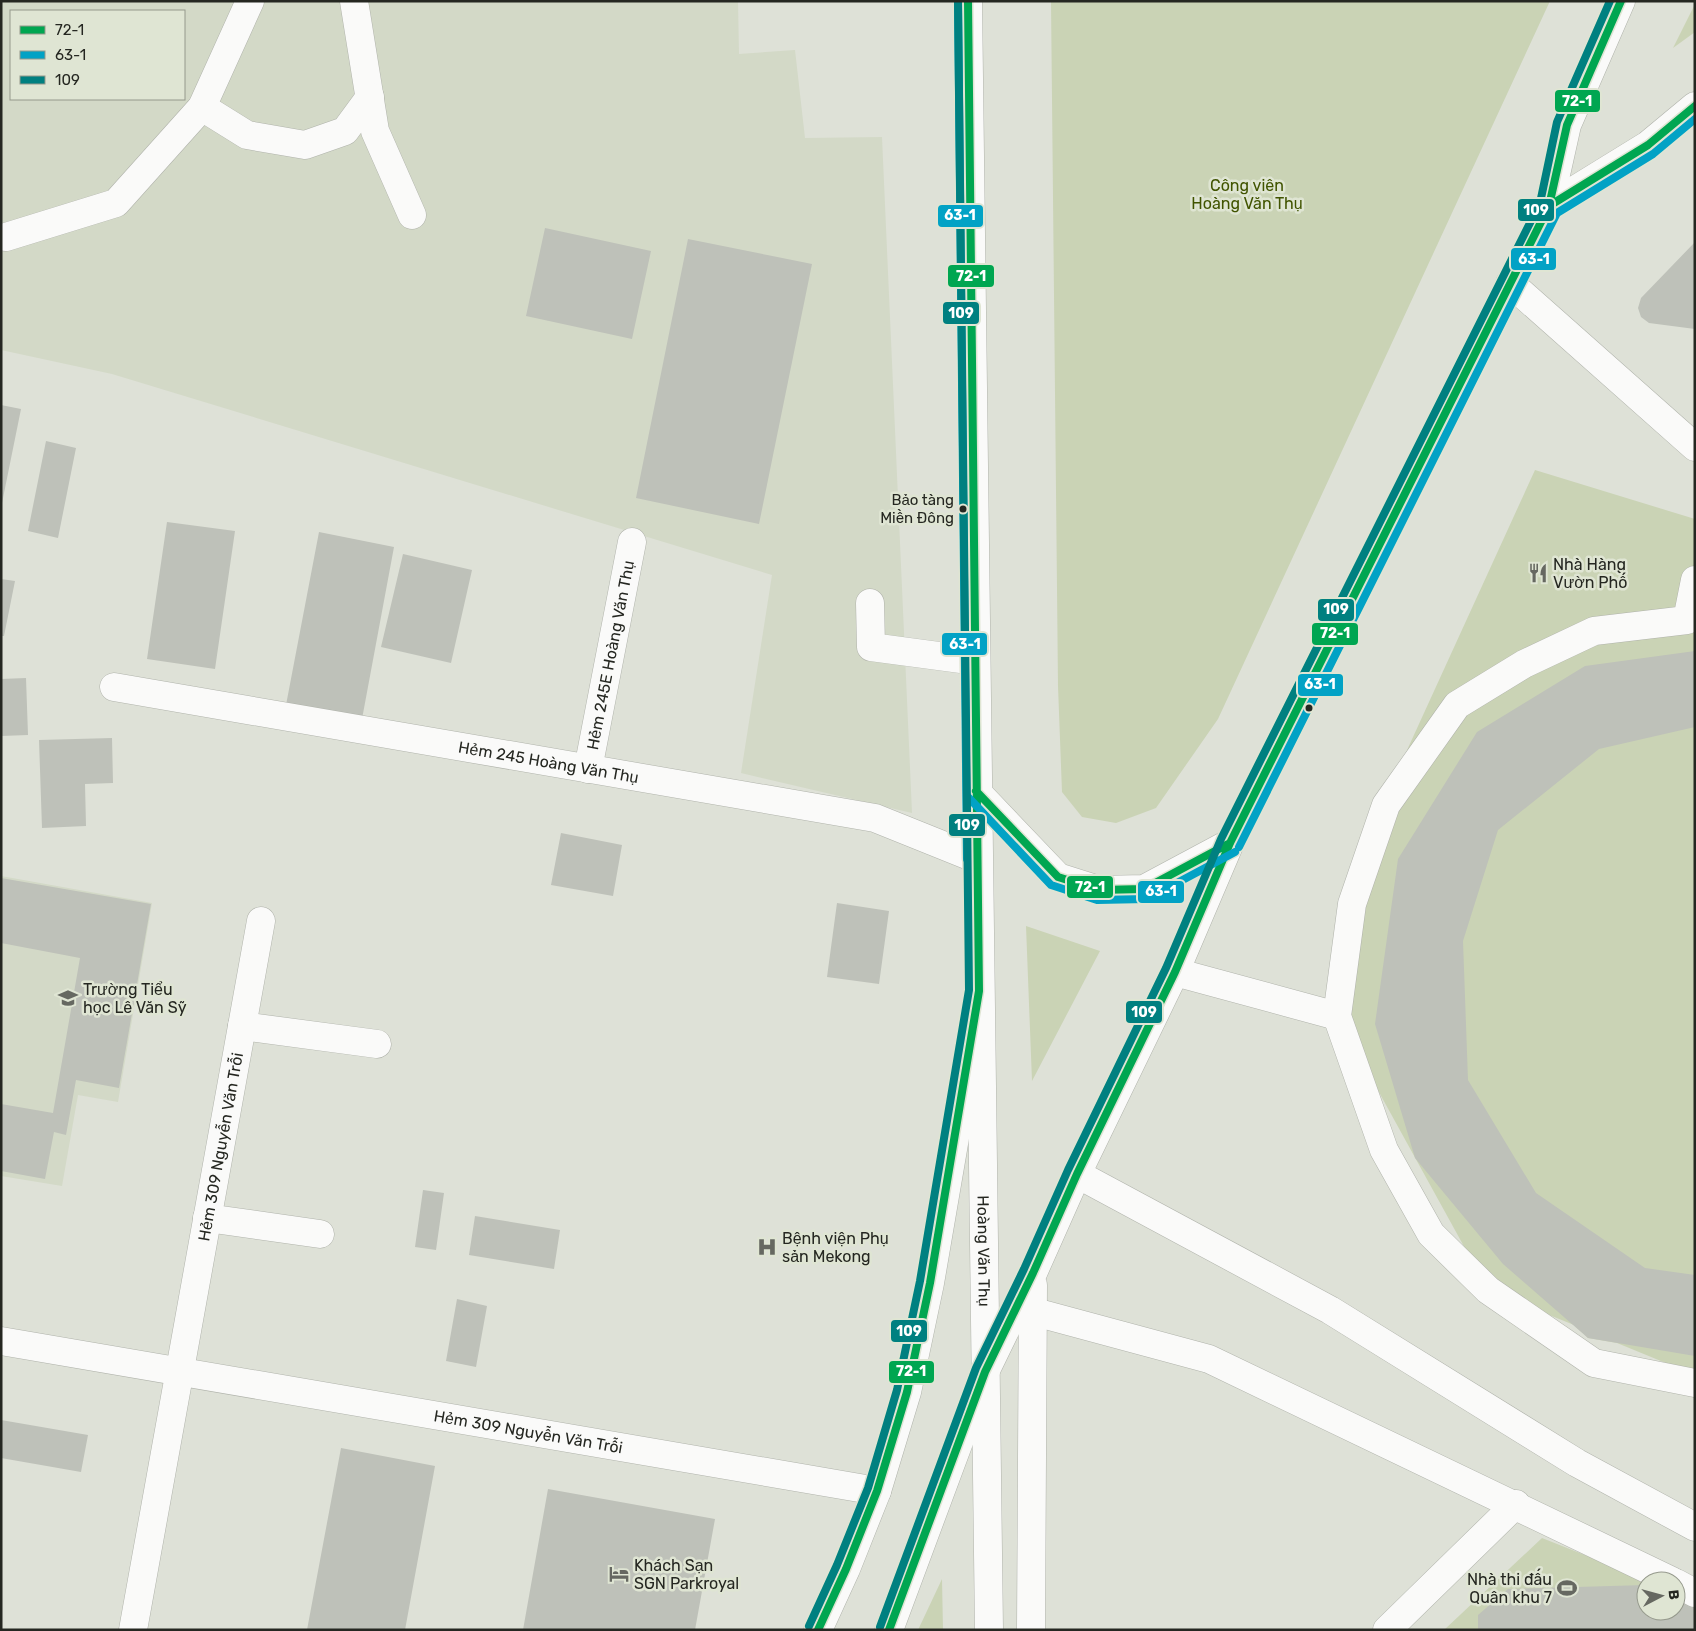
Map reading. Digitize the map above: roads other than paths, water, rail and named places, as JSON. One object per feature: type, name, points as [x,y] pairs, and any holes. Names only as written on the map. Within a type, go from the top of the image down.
[{"type":"main road","points":[[6,237],[116,203],[202,107],[250,1]]},
{"type":"main road","points":[[354,1],[375,131],[412,215]]},
{"type":"main road","points":[[818,1630],[846,1569],[877,1491],[907,1392],[930,1283],[980,991],[976,791],[968,1]]},
{"type":"main road","points":[[890,1630],[985,1372],[1033,1273],[1077,1174],[1175,972],[1230,843],[1548,206],[1566,125],[1621,1]]},
{"type":"main road","points":[[202,107],[247,135],[305,144],[345,131],[370,97]]},
{"type":"main road","points":[[1548,206],[1648,145],[1695,106]]},
{"type":"main road","points":[[1510,283],[1695,447]]},
{"type":"main road","name":"Hẻm 245E Hoàng Văn Thụ","points":[[588,769],[632,542]]},
{"type":"main road","points":[[1695,580],[1687,620],[1594,631],[1524,664],[1457,705],[1386,805],[1352,904],[1337,1016],[1384,1150],[1431,1234],[1488,1290],[1594,1363],[1695,1383]]},
{"type":"main road","points":[[870,603],[871,647],[976,661]]},
{"type":"main road","name":"Hẻm 245 Hoàng Văn Thụ","points":[[114,687],[875,818],[977,859]]},
{"type":"main road","points":[[976,791],[1058,877],[1099,890],[1144,889],[1230,843]]},
{"type":"main road","name":"Hẻm 309 Nguyễn Văn Trỗi","points":[[133,1630],[261,921]]},
{"type":"main road","points":[[1175,972],[1337,1016]]},
{"type":"main road","name":"Hoàng Văn Thụ","points":[[980,991],[989,1630]]},
{"type":"main road","points":[[242,1026],[378,1044]]},
{"type":"main road","points":[[1077,1174],[1330,1310],[1577,1463],[1695,1527]]},
{"type":"main road","points":[[207,1218],[320,1234]]},
{"type":"main road","points":[[1030,1630],[1031,1311],[1033,1273]]},
{"type":"main road","points":[[1031,1311],[1208,1359],[1516,1504],[1652,1571]]},
{"type":"main road","name":"Hẻm 309 Nguyễn Văn Trỗi","points":[[1,1341],[877,1491]]},
{"type":"main road","points":[[1387,1630],[1516,1504]]},
{"type":"place","name":"Bảo tàng Miền Đông","points":[[963,509]]},
{"type":"place","name":"Nhà Hàng Vườn Phố","points":[[1538,573]]},
{"type":"place","name":"Trường Tiểu học Lê Văn Sỹ","points":[[68,998]]},
{"type":"place","name":"Bệnh viện Phụ sản Mekong","points":[[767,1247]]},
{"type":"place","name":"Khách Sạn SGN Parkroyal","points":[[619,1574]]},
{"type":"place","name":"Nhà thi đấu Quân khu 7","points":[[1567,1588]]},
{"type":"park label","name":"Công viên Hoàng Văn Thụ","points":[[1247,194]]}]
